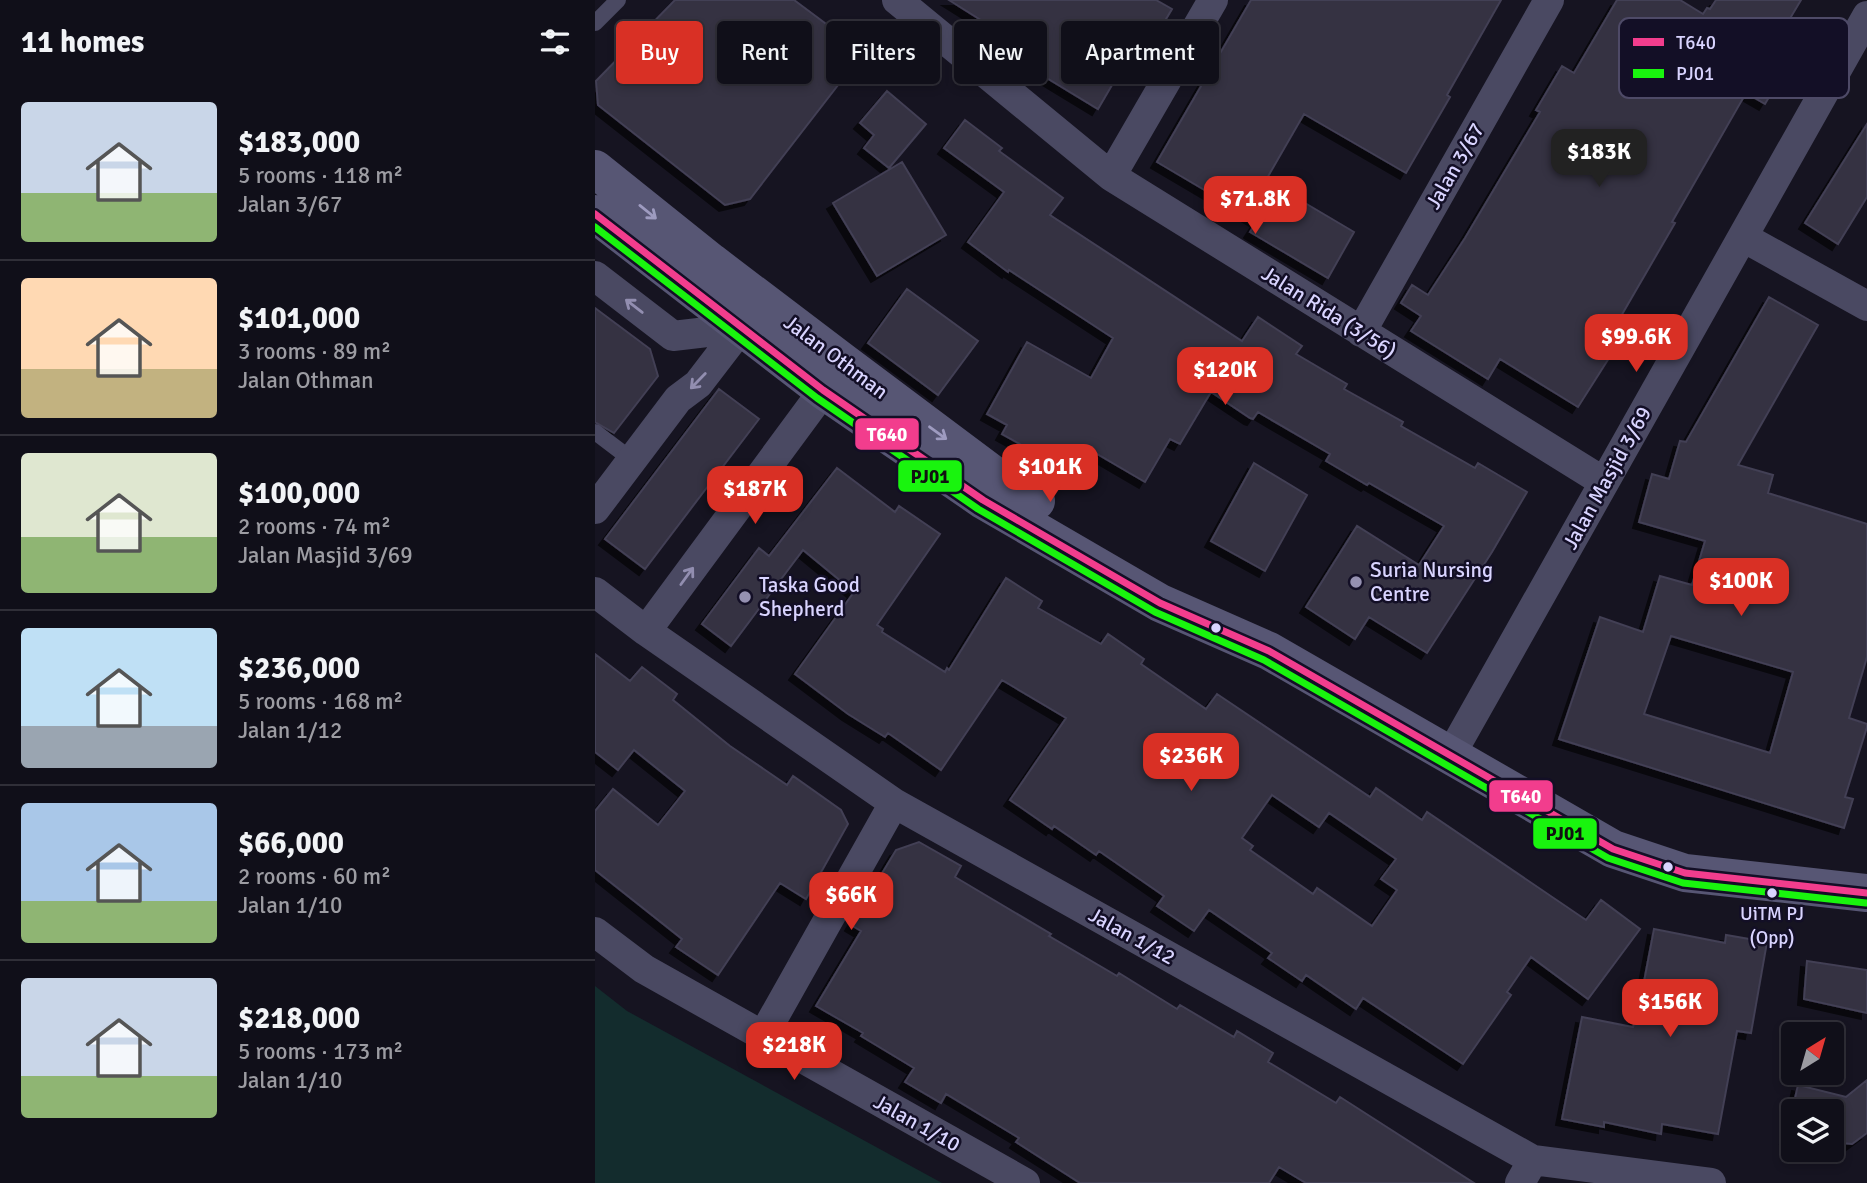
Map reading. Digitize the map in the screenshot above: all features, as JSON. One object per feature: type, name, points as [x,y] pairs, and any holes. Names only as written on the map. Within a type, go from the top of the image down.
[{"type":"main road","name":"Jalan Othman","points":[[595,169],[711,262],[833,377],[995,507],[1160,603],[1261,647],[1613,849],[1685,873],[1864,894]]},
{"type":"main road","name":"Jalan Othman","points":[[595,214],[741,328],[833,377]]},
{"type":"street","points":[[1111,176],[1213,0]]},
{"type":"street","name":"Jalan 3/67","points":[[1361,332],[1549,0]]},
{"type":"street","name":"Jalan Rida (3/56)","points":[[901,1],[1111,176],[1605,482]]},
{"type":"street","name":"Jalan Masjid 3/69","points":[[1849,48],[1867,16]]},
{"type":"street","name":"Jalan Masjid 3/69","points":[[1450,757],[1821,98]]},
{"type":"street","points":[[1743,237],[1867,306]]},
{"type":"street","points":[[595,276],[673,336],[741,328]]},
{"type":"street","points":[[595,509],[678,399],[698,384],[741,328]]},
{"type":"street","points":[[646,631],[833,377]]},
{"type":"street","name":"Jalan 1/12","points":[[595,592],[646,631],[894,803],[1526,1171],[1711,1183]]},
{"type":"street","points":[[763,1036],[894,803]]},
{"type":"street","name":"Jalan 1/10","points":[[595,932],[644,969],[1025,1183]]},
{"type":"lane","points":[[595,23],[618,0]]},
{"type":"lane","points":[[595,432],[632,460]]},
{"type":"green space","points":[[595,986],[627,1011],[942,1183],[595,1183]]},
{"type":"building","points":[[675,0],[794,0],[826,24],[826,84],[839,84],[750,199],[725,205],[598,105],[596,81],[616,60],[616,84],[703,84],[703,21],[655,21]]},
{"type":"building","points":[[949,0],[1156,0],[1172,9],[1165,21],[1061,21],[1061,84],[1113,84],[1098,109],[1047,78],[1047,21],[982,21]]},
{"type":"building","points":[[1251,0],[1501,0],[1406,173],[1304,114],[1266,180],[1354,232],[1328,278],[1250,232],[1257,221],[1157,162],[1202,84],[1219,84],[1219,55]]},
{"type":"building","points":[[1617,0],[1680,0],[1703,14],[1716,0],[1801,0],[1790,18],[1619,18],[1619,98],[1743,98],[1613,330],[1623,336],[1578,407],[1500,359],[1488,379],[1411,331],[1421,316],[1401,303],[1412,285],[1428,295],[1540,112],[1536,110],[1562,66],[1574,73]]},
{"type":"building","points":[[887,91],[926,124],[889,168],[864,148],[874,135],[860,123]]},
{"type":"building","points":[[1755,98],[1769,98],[1765,104]]},
{"type":"building","points":[[965,120],[1002,148],[999,151],[1063,198],[1050,215],[1242,341],[1258,317],[1302,346],[1296,354],[1347,384],[1344,389],[1403,422],[1401,426],[1475,468],[1478,463],[1527,492],[1427,653],[1369,617],[1355,639],[1306,607],[1357,526],[1419,565],[1444,526],[1326,461],[1330,454],[1258,412],[1253,419],[1250,418],[1211,392],[1180,444],[1170,439],[1145,482],[1085,447],[1076,463],[1057,453],[1052,462],[1002,434],[1007,425],[987,414],[1027,342],[1091,378],[1113,338],[1009,270],[1008,272],[968,242],[1004,192],[944,148]]},
{"type":"building","points":[[1867,124],[1867,197],[1838,244],[1805,223]]},
{"type":"building","points":[[902,162],[946,235],[877,276],[833,203]]},
{"type":"building","points":[[907,289],[978,341],[938,395],[868,343]]},
{"type":"building","points":[[1769,297],[1818,325],[1738,465],[1773,475],[1768,493],[1867,524],[1867,657],[1849,718],[1867,724],[1867,727],[1845,797],[1853,799],[1844,828],[1559,739],[1600,617],[1643,632],[1660,576],[1692,585],[1705,541],[1639,522],[1652,474],[1669,479],[1680,441],[1686,442]],"holes":[[[1671,636],[1793,672],[1770,753],[1644,714]]]},
{"type":"building","points":[[595,308],[650,349],[658,376],[614,433],[595,422]]},
{"type":"building","points":[[719,389],[759,419],[645,569],[605,539]]},
{"type":"building","points":[[1254,463],[1307,495],[1265,571],[1211,541]]},
{"type":"building","points":[[837,468],[895,512],[899,506],[940,534],[877,625],[883,629],[882,632],[945,672],[947,668],[949,670],[1006,578],[1042,601],[1038,608],[1101,644],[1108,634],[1144,659],[1141,664],[1206,709],[1217,694],[1370,797],[1376,788],[1422,820],[1427,812],[1586,920],[1601,900],[1640,929],[1588,999],[1531,957],[1507,992],[1511,995],[1463,1064],[1363,998],[1356,1009],[1306,975],[1302,981],[1268,958],[1272,953],[1209,910],[1194,931],[1157,906],[1164,896],[1099,851],[1096,855],[1010,800],[1066,718],[1002,680],[941,770],[888,733],[885,737],[848,714],[795,674],[854,592],[803,550],[731,646],[702,624],[759,548],[769,556]],"holes":[[[1272,795],[1319,827],[1329,813],[1396,859],[1381,879],[1397,890],[1372,926],[1317,888],[1313,894],[1250,850],[1253,846],[1242,838]]]},
{"type":"building","points":[[595,654],[630,681],[642,667],[677,694],[673,700],[730,746],[787,785],[793,776],[841,810],[848,824],[806,899],[780,883],[718,975],[676,947],[682,939],[595,870],[595,811],[613,789],[658,825],[685,791],[634,750],[618,770],[595,752]]},
{"type":"building","points":[[919,842],[961,866],[955,877],[1051,934],[1049,936],[1117,976],[1119,973],[1177,1009],[1180,1005],[1234,1037],[1237,1031],[1273,1053],[1268,1062],[1336,1103],[1340,1097],[1474,1183],[1306,1183],[1279,1167],[1269,1183],[1080,1183],[1016,1142],[1019,1138],[946,1094],[941,1103],[905,1082],[914,1068],[861,1036],[863,1033],[816,1006],[861,931],[851,925],[896,850]]},
{"type":"building","points":[[1654,929],[1725,943],[1726,935],[1767,942],[1751,1033],[1737,1031],[1718,1134],[1662,1124],[1661,1134],[1604,1122],[1604,1127],[1562,1119],[1582,1017],[1633,1027]]},
{"type":"building","points":[[1807,961],[1867,970],[1867,1013],[1804,999]]},
{"type":"building","points":[[1867,1080],[1867,1133],[1852,1144],[1844,1143],[1844,1099],[1795,1099],[1798,1085],[1846,1097]]},
{"type":"transit line","name":"T640","points":[[595,214],[823,390],[983,500],[1160,603],[1269,651],[1613,849],[1685,873],[1867,893]]},
{"type":"transit line","name":"PJ01","points":[[595,227],[817,398],[978,509],[1155,612],[1264,660],[1608,858],[1683,883],[1866,903]]},
{"type":"place","name":"Suria Nursing Centre","points":[[1356,582]]},
{"type":"place","name":"Taska Good Shepherd","points":[[745,597]]},
{"type":"place","name":"UiTM PJ (Opp)","points":[[1772,893]]}]
